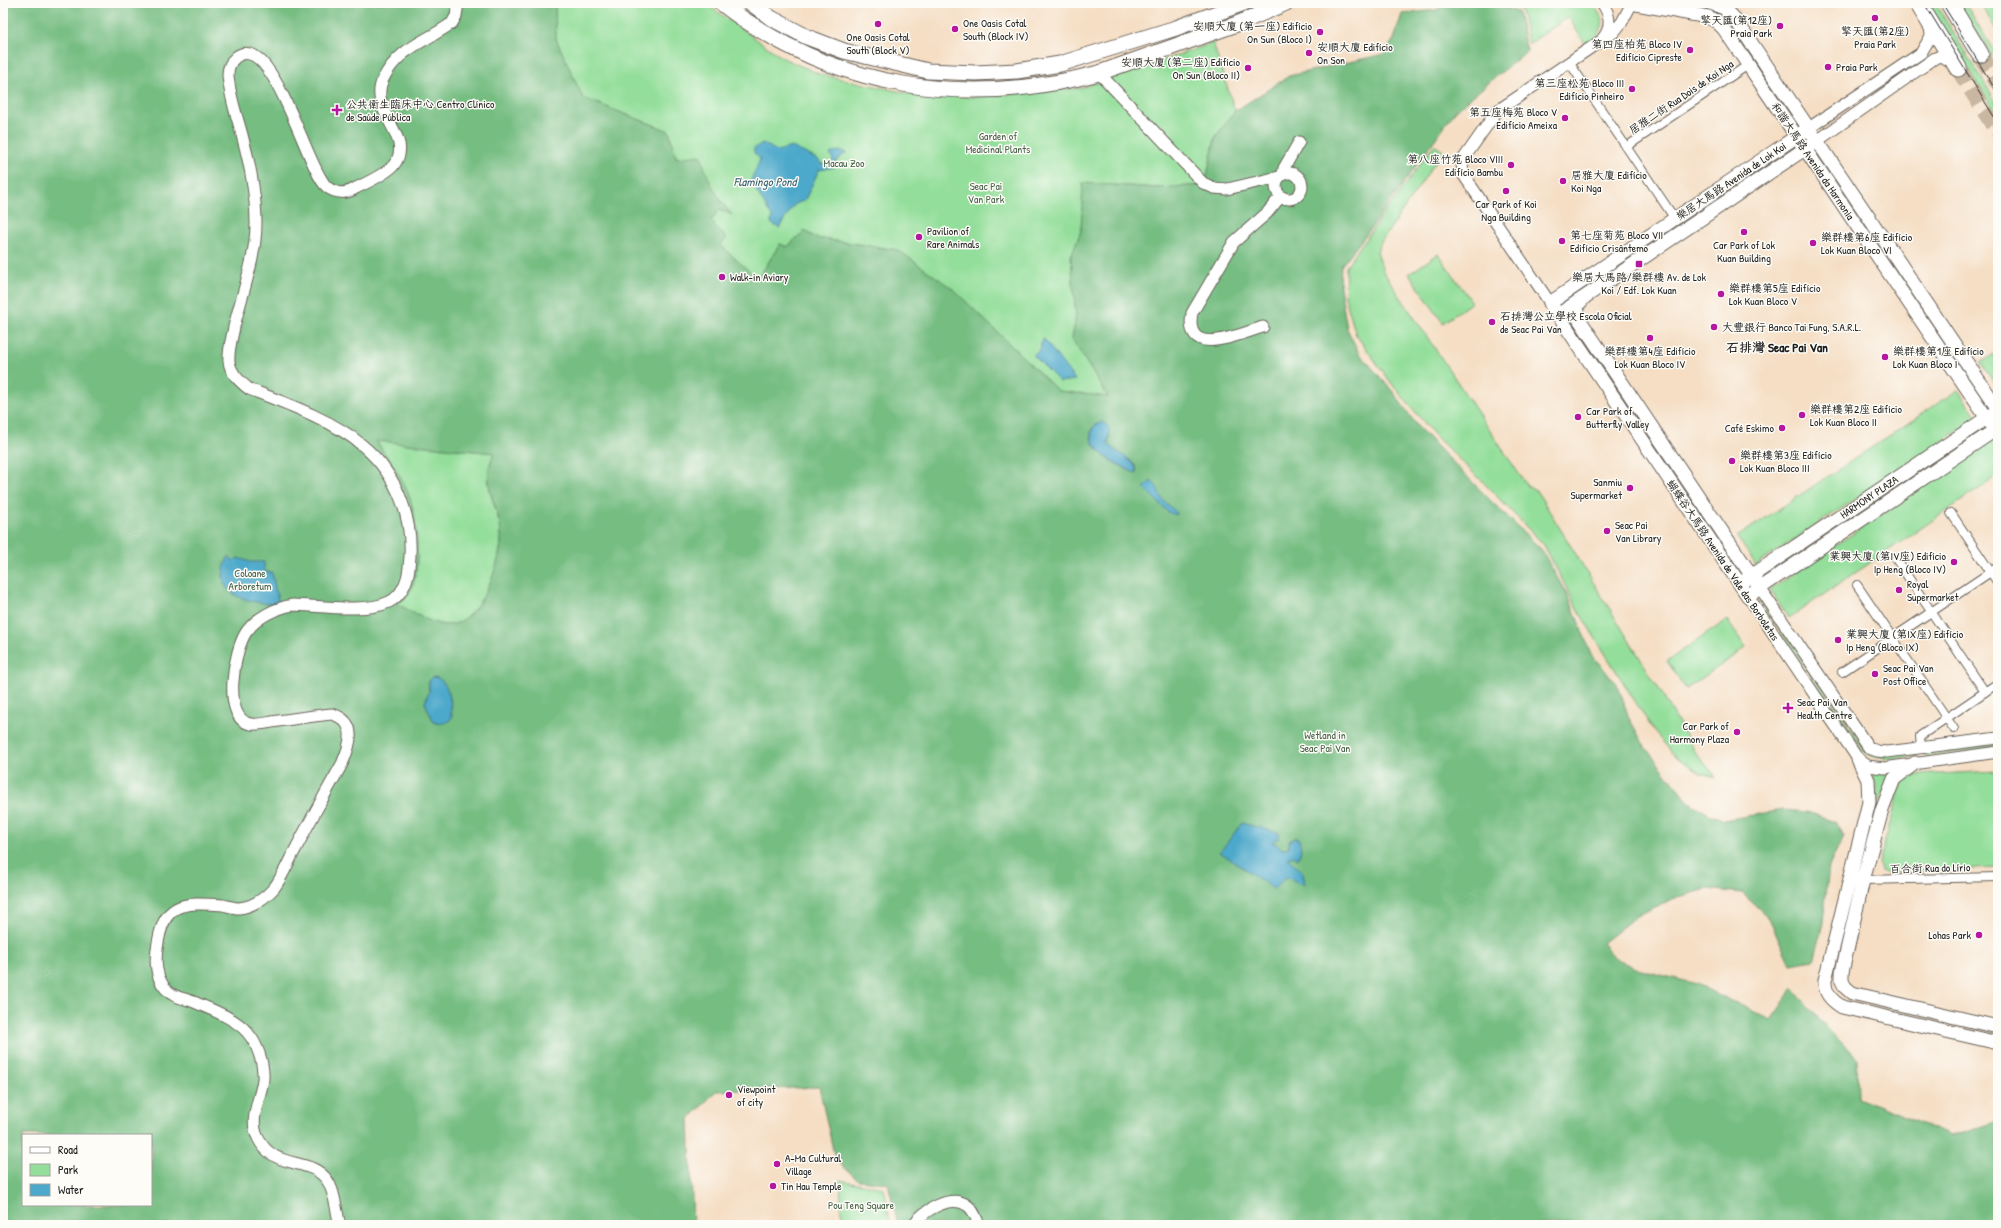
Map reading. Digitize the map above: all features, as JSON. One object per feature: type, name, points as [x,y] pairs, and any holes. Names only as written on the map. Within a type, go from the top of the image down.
[{"type":"main road","points":[[721,3],[766,34],[798,52],[852,72],[902,84],[953,90],[1004,89],[1077,79],[1099,73],[1237,24],[1286,3]]},
{"type":"main road","points":[[751,3],[772,18],[807,37],[844,51],[928,71],[976,73],[1017,71],[1060,64],[1169,30],[1244,3]]},
{"type":"main road","points":[[1918,3],[1956,65]]},
{"type":"main road","points":[[1949,3],[1980,54]]},
{"type":"street","points":[[340,1225],[331,1187],[321,1173],[314,1169],[273,1157],[263,1148],[257,1137],[253,1124],[263,1078],[262,1065],[258,1052],[248,1033],[241,1026],[231,1020],[193,1002],[175,996],[166,990],[156,970],[159,933],[163,921],[171,912],[182,905],[194,903],[239,908],[254,905],[274,888],[342,764],[350,742],[351,733],[348,726],[339,716],[332,714],[251,724],[238,717],[233,703],[235,662],[238,648],[246,632],[260,618],[284,607],[293,605],[366,608],[380,606],[391,602],[398,597],[404,586],[408,574],[410,557],[410,532],[405,506],[390,477],[376,458],[363,446],[335,426],[248,389],[240,382],[229,363],[229,349],[244,290],[256,225],[254,187],[232,97],[229,68],[235,58],[241,55],[247,54],[259,58],[279,86],[322,182],[335,192],[352,191],[386,171],[397,159],[399,143],[379,96],[379,91],[389,68],[406,49],[452,23],[456,16],[458,3]]},
{"type":"street","name":"蝴蝶谷大馬路 Avenida de Vale das Borboletas","points":[[1600,42],[1606,35],[1609,27],[1607,10],[1602,3]]},
{"type":"street","name":"蝴蝶谷大馬路 Avenida de Vale das Borboletas","points":[[1631,3],[1622,22],[1614,32],[1497,111],[1464,156],[1461,164],[1463,174],[1858,759],[1868,780],[1869,802],[1825,980],[1827,993],[1842,1007],[1998,1043]]},
{"type":"street","name":"和諧大馬路 Avenida da Harmonia","points":[[1631,3],[1708,16],[1724,29],[1986,418],[1997,431]]},
{"type":"street","name":"和諧大馬路 Avenida da Harmonia","points":[[1710,3],[1724,8],[1735,18],[1998,409]]},
{"type":"street","name":"樂居大馬路 Avenida de Lok Koi","points":[[1550,303],[1921,53],[1931,36],[1931,27],[1928,20]]},
{"type":"street","name":"樂居大馬路 Avenida de Lok Koi","points":[[1558,315],[1817,141],[1935,58],[1940,56],[1956,65]]},
{"type":"street","points":[[1569,62],[1675,219]]},
{"type":"street","name":"居雅二街 Rua Dois de Koi Nga","points":[[1626,147],[1748,65]]},
{"type":"street","points":[[1099,73],[1203,183],[1214,188],[1227,189],[1281,176],[1291,173],[1298,177],[1301,188],[1294,198],[1290,199],[1281,196],[1278,193],[1276,185],[1281,176],[1284,168],[1298,142]]},
{"type":"street","points":[[1263,326],[1212,342],[1199,338],[1192,327],[1191,320],[1196,307],[1234,242],[1267,213],[1281,196]]},
{"type":"street","name":"蝴蝶谷大馬路 Avenida de Vale das Borboletas","points":[[1584,298],[1577,306],[1579,319],[1866,746],[1877,751],[1887,752],[1921,748]]},
{"type":"street","name":"HARMONY PLAZA","points":[[1740,584],[1998,409]]},
{"type":"street","name":"HARMONY PLAZA","points":[[1748,596],[1997,431]]},
{"type":"street","points":[[1951,513],[1998,583]]},
{"type":"street","points":[[1896,559],[1986,692]]},
{"type":"street","points":[[1842,672],[1998,567]]},
{"type":"street","points":[[1857,586],[1954,729]]},
{"type":"street","points":[[1998,683],[1920,736],[1921,748],[1998,738]]},
{"type":"street","points":[[1858,759],[1863,764],[1879,768],[1998,752]]},
{"type":"street","points":[[1915,763],[1898,775],[1891,784],[1863,880],[1842,972],[1842,981],[1845,987],[1852,993],[1998,1027]]},
{"type":"street","name":"百合街 Rua do Lírio","points":[[1863,880],[1998,877]]},
{"type":"street","points":[[914,1225],[919,1217],[941,1203],[956,1202],[968,1206],[972,1210],[979,1225]]},
{"type":"green space","points":[[3,3],[555,3],[556,39],[583,98],[669,131],[676,158],[701,155],[706,172],[713,187],[732,215],[719,209],[711,221],[727,239],[720,245],[758,279],[780,244],[787,247],[805,231],[816,238],[898,250],[953,289],[1058,391],[1108,397],[1072,339],[1076,317],[1071,256],[1081,231],[1083,183],[1158,188],[1205,185],[1216,136],[1235,111],[1289,76],[1384,54],[1394,39],[1402,14],[1436,10],[1449,3],[1491,3],[1518,12],[1527,51],[1456,110],[1372,227],[1341,266],[1340,287],[1347,329],[1359,353],[1394,393],[1418,427],[1541,549],[1570,600],[1591,654],[1618,686],[1629,718],[1645,747],[1689,802],[1707,813],[1724,820],[1782,810],[1807,812],[1835,821],[1843,836],[1829,867],[1822,931],[1814,960],[1790,964],[1769,918],[1742,893],[1707,889],[1675,898],[1636,916],[1602,943],[1617,960],[1641,970],[1697,984],[1771,1020],[1793,989],[1828,1029],[1857,1058],[1858,1098],[1951,1136],[1998,1121],[1998,1225],[898,1225],[888,1183],[858,1180],[835,1159],[819,1087],[716,1091],[689,1119],[693,1225],[3,1225]],"holes":[[[1092,428],[1110,435],[1108,442],[1111,447],[1133,463],[1136,468],[1136,474],[1113,462],[1098,450],[1093,444],[1091,436]],[[376,441],[494,453],[490,465],[489,485],[497,512],[501,533],[501,544],[494,574],[487,589],[479,603],[469,615],[459,622],[447,625],[434,623],[397,604],[408,594],[414,579],[417,555],[416,527],[414,514],[405,486],[398,472]],[[435,677],[440,680],[447,689],[452,717],[434,722],[425,703],[429,691],[429,681]],[[1242,823],[1275,839],[1272,842],[1277,844],[1282,849],[1289,847],[1289,841],[1294,838],[1299,838],[1298,858],[1293,855],[1288,858],[1303,873],[1286,877]]]},
{"type":"green space","name":"Seac Pai Van Park","points":[[555,3],[705,3],[783,58],[819,74],[907,93],[973,97],[1080,88],[1213,43],[1235,111],[1215,138],[1205,185],[1158,188],[1083,183],[1081,231],[1071,256],[1076,317],[1072,339],[1108,397],[1058,391],[1027,361],[898,250],[816,238],[805,231],[787,247],[780,244],[758,279],[707,333],[690,208],[669,131],[583,98],[556,39]]},
{"type":"green space","points":[[1519,3],[1590,3],[1600,15],[1602,20],[1601,30],[1586,45],[1568,17],[1529,44]]},
{"type":"green space","points":[[1675,3],[1692,3],[1708,7],[1728,19],[1797,120],[1794,122],[1736,35],[1724,21],[1713,12]]},
{"type":"green space","points":[[1927,3],[1935,3],[1998,105],[1998,117]]},
{"type":"green space","points":[[1953,3],[1965,3],[1998,58],[1998,78],[1995,63],[1986,45]]},
{"type":"green space","points":[[1980,3],[1998,3],[1998,33]]},
{"type":"green space","points":[[1434,145],[1443,151],[1381,242],[1377,251],[1383,271],[1527,486],[1537,492],[1543,501],[1664,697],[1696,753],[1716,777],[1701,773],[1676,757],[1655,733],[1579,612],[1544,545],[1482,481],[1438,439],[1395,388],[1356,335],[1345,297],[1346,266]]},
{"type":"green space","points":[[1818,151],[1985,400],[1983,401],[1815,153]]},
{"type":"green space","points":[[1438,254],[1472,302],[1443,323],[1409,274]]},
{"type":"green space","points":[[1572,318],[1740,567],[1737,569],[1569,321]]},
{"type":"green space","points":[[1998,351],[1998,388],[1981,363]]},
{"type":"green space","points":[[1958,390],[1978,418],[1756,565],[1737,537]]},
{"type":"green space","points":[[1979,430],[1981,432],[1768,575],[1766,573]]},
{"type":"green space","points":[[1992,439],[1998,448],[1998,476],[1789,618],[1770,590]]},
{"type":"green space","points":[[375,440],[494,453],[488,474],[501,533],[501,544],[498,559],[494,574],[479,604],[459,623],[447,625],[434,622],[396,604],[406,598],[412,588],[398,475]]},
{"type":"green space","points":[[1762,598],[1861,744],[1916,753],[1917,756],[1883,758],[1864,752],[1759,601]]},
{"type":"green space","points":[[1727,620],[1746,648],[1686,689],[1667,661]]},
{"type":"green space","points":[[1998,744],[1998,747],[1925,757],[1924,754]]},
{"type":"green space","points":[[1998,771],[1998,868],[1888,873],[1881,870],[1879,863],[1900,788],[1905,780],[1916,775]]},
{"type":"green space","points":[[1871,772],[1890,773],[1880,801],[1837,971],[1835,970],[1834,966],[1876,797],[1876,785]]},
{"type":"green space","name":"Pou Teng Square","points":[[840,1180],[884,1188],[891,1225],[842,1225]]},
{"type":"water","name":"Flamingo Pond","points":[[763,143],[777,151],[792,147],[819,160],[821,164],[832,163],[833,159],[830,154],[832,153],[840,151],[846,153],[837,160],[835,167],[819,170],[805,200],[794,205],[779,228],[771,223],[772,217],[751,182],[760,159],[754,153],[754,148]]},
{"type":"water","points":[[1044,339],[1075,380],[1060,382],[1033,355],[1040,350],[1042,340]]},
{"type":"water","points":[[1102,422],[1108,426],[1109,429],[1109,445],[1131,461],[1136,470],[1136,474],[1108,458],[1096,447],[1092,440],[1091,432],[1095,425]]},
{"type":"water","points":[[1151,481],[1157,487],[1162,499],[1177,513],[1176,515],[1168,512],[1144,488]]},
{"type":"water","points":[[229,556],[233,561],[238,558],[250,562],[264,562],[264,571],[272,573],[279,605],[244,599],[235,595],[228,589],[224,581],[224,570]]},
{"type":"water","points":[[433,677],[443,682],[449,694],[451,719],[448,722],[434,722],[425,703],[429,691],[429,681]]},
{"type":"water","points":[[1242,823],[1279,833],[1279,839],[1275,839],[1272,842],[1277,844],[1282,849],[1289,847],[1289,841],[1294,838],[1299,838],[1301,850],[1298,859],[1293,855],[1288,858],[1303,873],[1305,885],[1286,877],[1274,889],[1220,852]]},
{"type":"tunnel","points":[[1980,54],[1998,83]]},
{"type":"tunnel","points":[[1958,68],[1998,132]]},
{"type":"tram line","points":[[1924,3],[1998,123]]},
{"type":"tram line","points":[[1942,3],[1998,94]]},
{"type":"place","name":"擎天匯(第2座) Praia Park","points":[[1875,18]]},
{"type":"place","name":"One Oasis Cotal South (Block V)","points":[[878,24]]},
{"type":"place","name":"擎天匯(第12座) Praia Park","points":[[1780,26]]},
{"type":"place","name":"One Oasis Cotal South (Block IV)","points":[[955,29]]},
{"type":"place","name":"安順大廈 (第一座) Edifício On Sun (Bloco I)","points":[[1320,32]]},
{"type":"place","name":"第四座柏苑 Bloco IV Edifício Cipreste","points":[[1690,50]]},
{"type":"place","name":"安順大廈 Edifício On Son","points":[[1309,53]]},
{"type":"place","name":"Praia Park","points":[[1828,67]]},
{"type":"place","name":"安順大廈 (第二座) Edifício On Sun (Bloco II)","points":[[1248,68]]},
{"type":"place","name":"第三座松苑 Bloco III Edifício Pinheiro","points":[[1632,89]]},
{"type":"place","name":"公共衛生臨床中心 Centro Clínico de Saúde Pública","points":[[337,110]]},
{"type":"place","name":"第五座梅苑 Bloco V Edifício Ameixa","points":[[1565,118]]},
{"type":"place","name":"第八座竹苑 Bloco VIII Edifício Bambu","points":[[1511,165]]},
{"type":"place","name":"居雅大廈 Edifício Koi Nga","points":[[1563,181]]},
{"type":"place","name":"Car Park of Koi Nga Building","points":[[1506,191]]},
{"type":"place","name":"Car Park of Lok Kuan Building","points":[[1744,232]]},
{"type":"place","name":"Pavilion of Rare Animals","points":[[919,237]]},
{"type":"place","name":"第七座菊苑 Bloco VII Edifício Crisântemo","points":[[1562,241]]},
{"type":"place","name":"樂群樓第6座 Edifício Lok Kuan Bloco VI","points":[[1813,243]]},
{"type":"place","name":"樂居大馬路/樂群樓 Av. de Lok Koi / Edf. Lok Kuan","points":[[1639,264]]},
{"type":"place","name":"Walk-in Aviary","points":[[722,277]]},
{"type":"place","name":"樂群樓第5座 Edifício Lok Kuan Bloco V","points":[[1721,294]]},
{"type":"place","name":"石排灣公立學校 Escola Oficial de Seac Pai Van","points":[[1492,322]]},
{"type":"place","name":"大豐銀行 Banco Tai Fung, S.A.R.L.","points":[[1714,327]]},
{"type":"place","name":"樂群樓第4座 Edifício Lok Kuan Bloco IV","points":[[1650,338]]},
{"type":"place","name":"樂群樓第1座 Edifício Lok Kuan Bloco I","points":[[1885,357]]},
{"type":"place","name":"樂群樓第2座 Edifício Lok Kuan Bloco II","points":[[1802,415]]},
{"type":"place","name":"Car Park of Butterfly Valley","points":[[1578,417]]},
{"type":"place","name":"Café Eskimo","points":[[1782,428]]},
{"type":"place","name":"樂群樓第3座 Edifício Lok Kuan Bloco III","points":[[1732,461]]},
{"type":"place","name":"Sanmiu Supermarket","points":[[1630,488]]},
{"type":"place","name":"Seac Pai Van Library","points":[[1607,531]]},
{"type":"place","name":"業興大廈 (第IV座) Edifício Ip Heng (Bloco IV)","points":[[1954,562]]},
{"type":"place","name":"Royal Supermarket","points":[[1899,590]]},
{"type":"place","name":"業興大廈 (第IX座) Edifício Ip Heng (Bloco IX)","points":[[1838,640]]},
{"type":"place","name":"Seac Pai Van Post Office","points":[[1875,674]]},
{"type":"place","name":"Seac Pai Van Health Centre","points":[[1788,708]]},
{"type":"place","name":"Car Park of Harmony Plaza","points":[[1737,732]]},
{"type":"place","name":"Lohas Park","points":[[1979,935]]},
{"type":"place","name":"Viewpoint of city","points":[[729,1095]]},
{"type":"place","name":"A-Ma Cultural Village","points":[[777,1164]]},
{"type":"place","name":"Tin Hau Temple","points":[[773,1186]]},
{"type":"district","name":"石排灣 Seac Pai Van","points":[[1777,347]]},
{"type":"park label","name":"Garden of Medicinal Plants","points":[[998,142]]},
{"type":"park label","name":"Macau Zoo","points":[[844,163]]},
{"type":"park label","name":"Coloane Arboretum","points":[[250,579]]},
{"type":"park label","name":"Wetland in Seac Pai Van","points":[[1325,741]]}]
